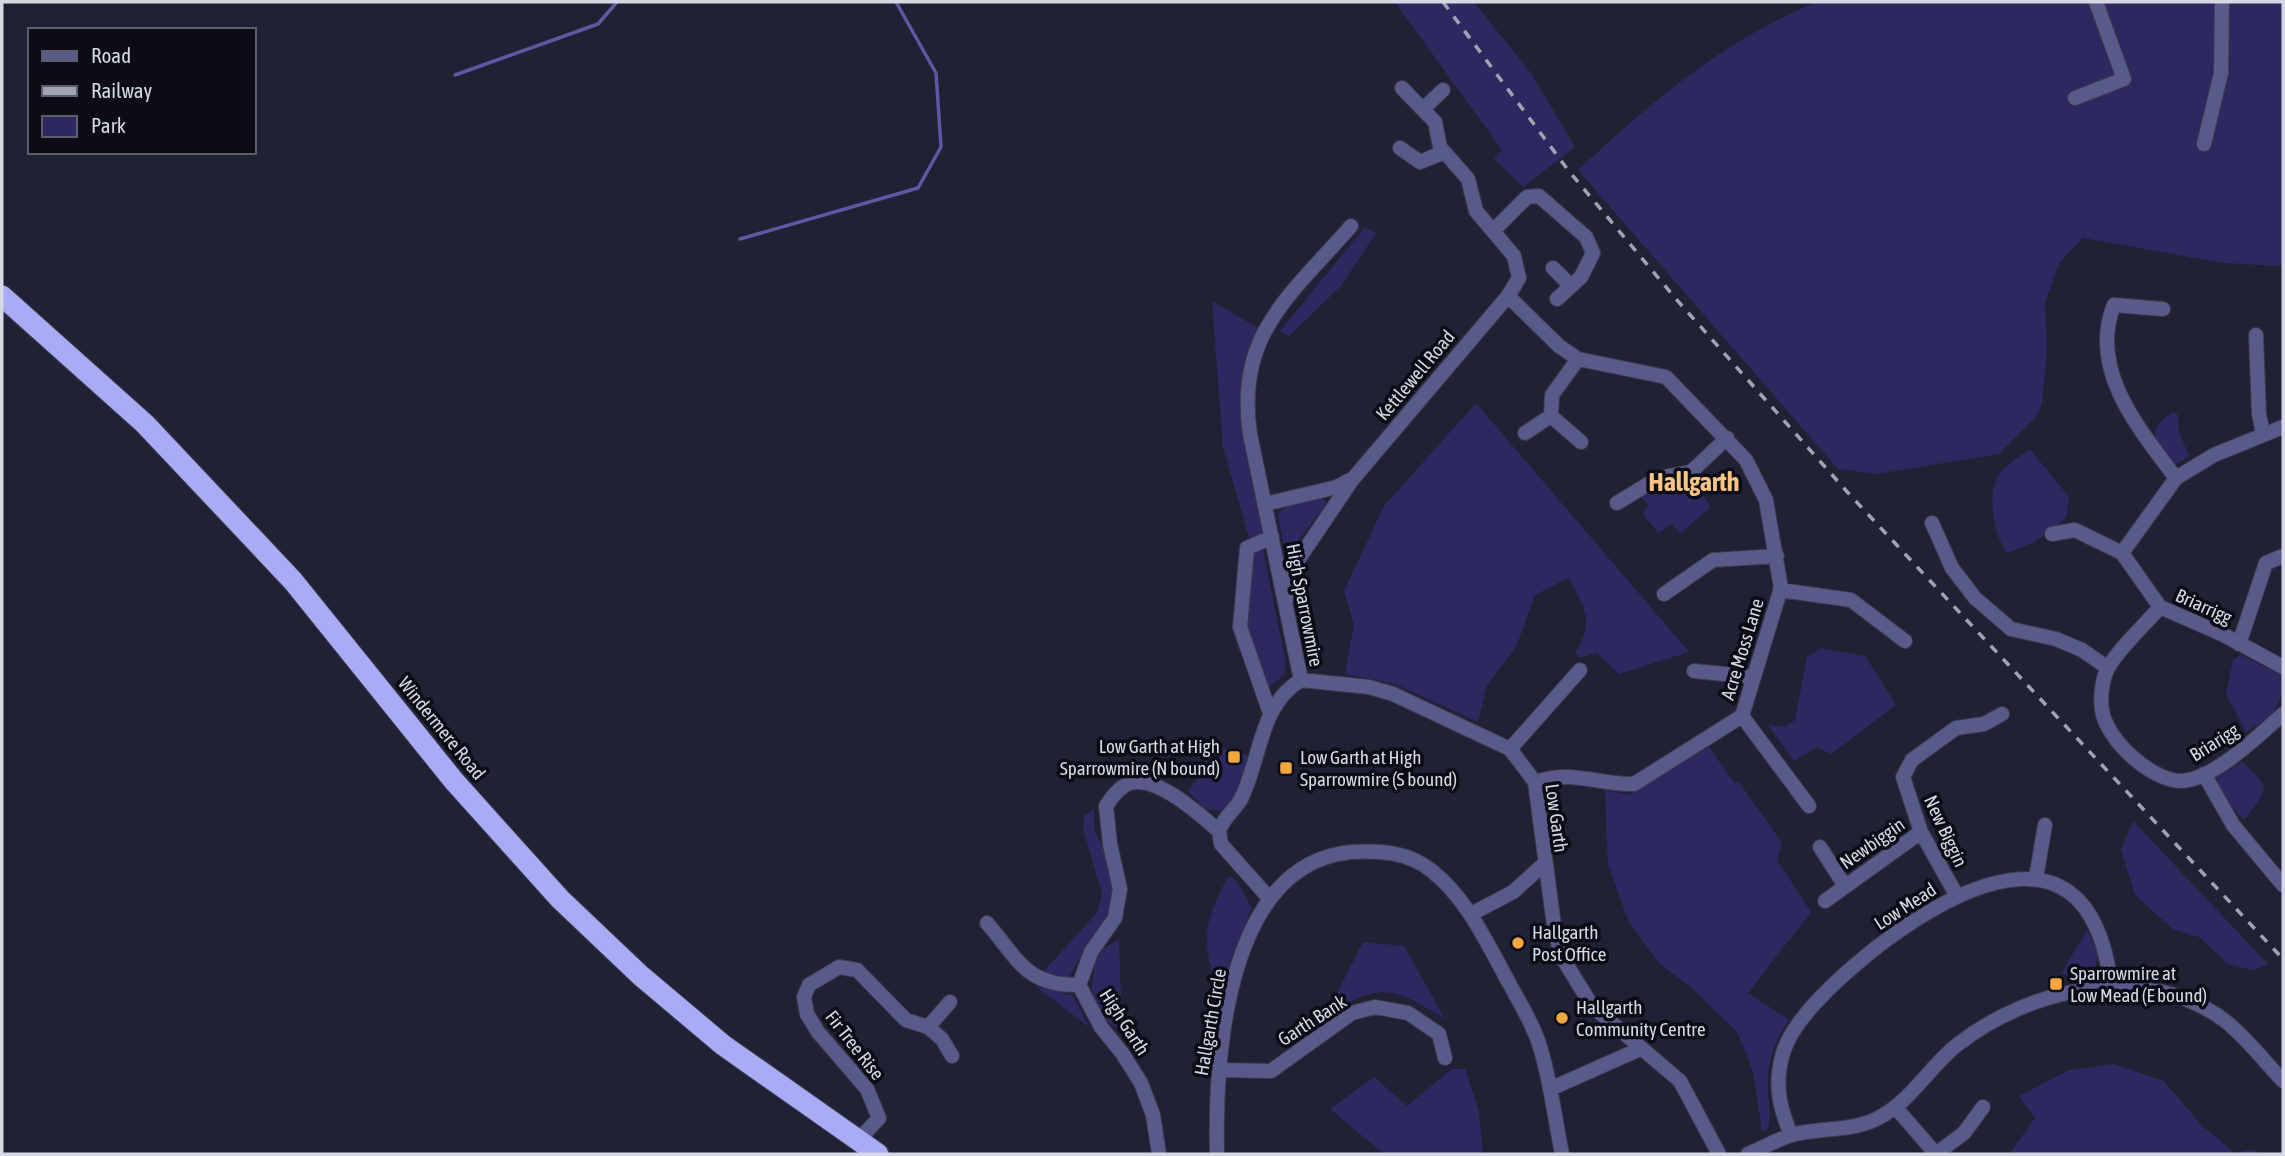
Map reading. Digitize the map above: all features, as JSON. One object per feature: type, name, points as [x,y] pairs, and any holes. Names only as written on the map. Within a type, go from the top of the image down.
[{"type":"highway","name":"Windermere Road","points":[[2,296],[145,424],[293,581],[454,781],[560,899],[640,975],[723,1045],[870,1149]]},
{"type":"street","points":[[2075,99],[2124,79],[2096,2]]},
{"type":"street","points":[[2204,144],[2222,66],[2222,2]]},
{"type":"street","points":[[1402,89],[1435,122],[1440,147],[1468,179],[1476,211],[1514,257],[1519,278],[1508,296]]},
{"type":"street","points":[[1423,109],[1443,90]]},
{"type":"street","points":[[1400,148],[1420,162],[1444,152]]},
{"type":"street","points":[[1493,231],[1527,197],[1539,196],[1586,237],[1593,253],[1581,277],[1557,299]]},
{"type":"street","name":"High Sparrowmire","points":[[1301,680],[1245,401],[1252,359],[1269,321],[1351,226]]},
{"type":"street","points":[[1553,268],[1571,286]]},
{"type":"street","name":"Acre Moss Lane","points":[[1508,296],[1559,346],[1578,359],[1665,377],[1727,438],[1746,460],[1766,500],[1777,556],[1780,590],[1742,716],[1634,784],[1617,785],[1585,776],[1556,775],[1535,782]]},
{"type":"street","name":"Kettlewell Road","points":[[1285,603],[1298,560],[1352,480],[1508,296]]},
{"type":"street","points":[[2163,309],[2114,305],[2107,323],[2106,346],[2112,378],[2136,425],[2176,478]]},
{"type":"street","points":[[2256,335],[2259,414],[2263,434]]},
{"type":"street","points":[[1551,416],[1552,395],[1578,359]]},
{"type":"street","points":[[1525,433],[1551,416]]},
{"type":"street","points":[[1551,416],[1581,442]]},
{"type":"street","points":[[2122,553],[2176,478],[2214,455],[2283,427]]},
{"type":"street","points":[[1617,503],[1658,478],[1691,472],[1727,438]]},
{"type":"street","points":[[1265,504],[1337,487],[1352,480]]},
{"type":"street","points":[[1932,523],[1952,568],[1975,598],[2011,629],[2056,639],[2082,650],[2108,668],[2160,607]]},
{"type":"street","name":"Briarrigg","points":[[2052,534],[2075,530],[2122,553],[2160,607],[2283,667]]},
{"type":"street","name":"High Sparrowmire","points":[[1270,713],[1239,616],[1247,548],[1272,537]]},
{"type":"street","points":[[1664,594],[1713,560],[1777,556]]},
{"type":"street","points":[[2239,644],[2266,563],[2283,556]]},
{"type":"street","points":[[1780,590],[1851,600],[1905,641]]},
{"type":"street","name":"Briarigg","points":[[2108,668],[2102,687],[2102,712],[2116,739],[2145,769],[2181,781],[2204,775],[2243,749],[2283,714]]},
{"type":"street","points":[[1510,749],[1580,670]]},
{"type":"street","points":[[1694,671],[1754,677]]},
{"type":"street","points":[[1219,831],[1222,822],[1240,801],[1277,697],[1301,680]]},
{"type":"street","name":"Low Garth","points":[[1301,680],[1369,687],[1393,694],[1510,749],[1535,782],[1542,824],[1544,864],[1555,933],[1563,959],[1592,1006],[1679,1081],[1719,1154]]},
{"type":"street","name":"New Biggin","points":[[1957,896],[1921,832],[1903,777],[1912,760],[1956,728],[1984,724],[2002,714]]},
{"type":"street","points":[[1742,716],[1809,806]]},
{"type":"street","points":[[2204,775],[2233,825],[2283,885]]},
{"type":"street","name":"High Garth","points":[[1159,1154],[1153,1115],[1142,1083],[1101,1027],[1079,985],[1091,952],[1115,918],[1121,889],[1106,806],[1117,791],[1130,783],[1149,783],[1186,803],[1219,831],[1221,844],[1269,898]]},
{"type":"street","points":[[2036,878],[2045,825]]},
{"type":"street","name":"Newbiggin","points":[[1825,901],[1921,832]]},
{"type":"street","name":"Newbiggin","points":[[1820,847],[1845,886]]},
{"type":"street","name":"Hallgarth Circle","points":[[1217,1154],[1220,1070],[1228,1008],[1242,952],[1269,898],[1290,878],[1316,862],[1343,853],[1373,850],[1401,855],[1429,869],[1450,886],[1471,914],[1534,1030],[1550,1089],[1562,1154]]},
{"type":"street","points":[[1471,914],[1513,892],[1544,864]]},
{"type":"street","name":"Low Mead","points":[[1791,1135],[1779,1106],[1777,1079],[1784,1049],[1819,998],[1855,964],[1894,934],[1957,896],[2006,881],[2036,878],[2060,886],[2081,899],[2097,924],[2108,955],[2111,986]]},
{"type":"street","points":[[987,923],[1036,979],[1053,985],[1079,985]]},
{"type":"street","name":"Fir Tree Rise","points":[[870,1149],[866,1132],[879,1118],[867,1089],[818,1032],[807,1014],[804,997],[809,985],[839,967],[856,970],[906,1020],[928,1027],[942,1040],[952,1056]]},
{"type":"street","points":[[1748,1154],[1791,1135],[1857,1125],[1878,1119],[1896,1108],[1956,1045],[1998,1017],[2055,996],[2111,986],[2144,987],[2202,1007],[2224,1021],[2283,1081]]},
{"type":"street","points":[[928,1027],[950,1002]]},
{"type":"street","name":"Garth Bank","points":[[1220,1070],[1272,1071],[1352,1013],[1375,1007],[1408,1013],[1438,1034],[1445,1058]]},
{"type":"street","points":[[1550,1089],[1640,1049]]},
{"type":"street","points":[[1896,1108],[1936,1154],[1964,1133],[1983,1107]]},
{"type":"green space","points":[[1395,2],[1474,2],[1531,73],[1575,147],[1523,187],[1494,159],[1502,150]]},
{"type":"green space","points":[[1818,2],[2283,2],[2283,266],[2224,263],[2083,238],[2059,263],[2045,304],[2047,352],[2042,403],[2037,416],[1999,454],[1877,474],[1838,469],[1578,170],[1661,97],[1720,53],[1784,17]]},
{"type":"green space","points":[[1365,227],[1376,233],[1340,287],[1289,336],[1280,331]]},
{"type":"green space","points":[[1212,301],[1258,328],[1248,353],[1241,405],[1247,458],[1264,537],[1250,541],[1223,447]]},
{"type":"green space","points":[[1476,403],[1689,652],[1619,674],[1597,653],[1580,658],[1575,652],[1585,632],[1585,614],[1568,578],[1535,595],[1516,647],[1487,685],[1478,722],[1395,684],[1345,674],[1354,624],[1344,591],[1384,506]]},
{"type":"green space","points":[[2173,412],[2178,415],[2179,431],[2189,457],[2175,464],[2161,450],[2155,437],[2164,418]]},
{"type":"green space","points":[[2030,449],[2069,497],[2066,518],[2035,542],[2007,553],[1998,536],[1993,515],[1995,483],[2005,467]]},
{"type":"green space","points":[[1689,476],[1711,507],[1680,533],[1672,524],[1658,533],[1643,514],[1648,504],[1639,496],[1649,492],[1678,492],[1680,479]]},
{"type":"green space","points":[[1321,497],[1326,502],[1324,507],[1298,541],[1287,563],[1278,515],[1287,505]]},
{"type":"green space","points":[[1262,545],[1286,664],[1284,675],[1267,689],[1244,619],[1247,557]]},
{"type":"green space","points":[[1821,648],[1865,656],[1896,705],[1831,754],[1816,747],[1794,761],[1768,725],[1785,727],[1795,720],[1807,657]]},
{"type":"green space","points":[[2241,655],[2283,676],[2281,696],[2274,710],[2246,732],[2226,694],[2233,660]]},
{"type":"green space","points":[[1211,744],[1249,756],[1236,796],[1225,811],[1205,809],[1188,791],[1205,770],[1206,751]]},
{"type":"green space","points":[[1709,747],[1735,784],[1739,782],[1782,843],[1777,860],[1811,912],[1748,993],[1789,1020],[1775,1044],[1770,1061],[1769,1123],[1768,1128],[1762,1132],[1753,1071],[1737,1032],[1694,990],[1658,962],[1628,920],[1608,864],[1605,790],[1629,795]]},
{"type":"green space","points":[[2243,762],[2263,784],[2264,789],[2244,820],[2223,796],[2216,777]]},
{"type":"green space","points":[[1094,809],[1094,830],[1105,852],[1115,894],[1109,917],[1086,946],[1070,976],[1062,980],[1041,974],[1097,913],[1102,894],[1083,828],[1084,816]]},
{"type":"green space","points":[[2133,821],[2268,964],[2253,970],[2228,964],[2199,937],[2173,929],[2135,895],[2121,849]]},
{"type":"green space","points":[[1229,876],[1236,880],[1252,908],[1231,960],[1222,1003],[1211,968],[1207,938],[1213,909]]},
{"type":"green space","points":[[2087,930],[2098,954],[2094,970],[2080,976],[2061,974]]},
{"type":"green space","points":[[1119,939],[1122,1031],[1103,1019],[1091,989],[1095,961],[1103,949]]},
{"type":"green space","points":[[1363,942],[1404,946],[1445,1019],[1412,1000],[1386,992],[1360,997],[1326,1015]]},
{"type":"green space","points":[[1035,986],[1073,995],[1089,1027]]},
{"type":"green space","points":[[2114,1064],[2164,1081],[2202,1126],[2235,1153],[2250,1150],[2267,1154],[2009,1154],[2035,1118],[2019,1096],[2069,1070]]},
{"type":"green space","points":[[1452,1069],[1465,1069],[1479,1112],[1483,1154],[1384,1154],[1330,1109],[1374,1077],[1407,1106]]},
{"type":"waterway","points":[[455,75],[598,24],[617,2]]},
{"type":"waterway","points":[[740,239],[918,188],[941,147],[936,73],[896,2]]},
{"type":"railway","points":[[1443,2],[1568,170],[1676,299],[1850,495],[2283,959]]},
{"type":"place","name":"Low Garth at High Sparrowmire (N bound)","points":[[1234,757]]},
{"type":"place","name":"Low Garth at High Sparrowmire (S bound)","points":[[1286,768]]},
{"type":"place","name":"Hallgarth Post Office","points":[[1518,943]]},
{"type":"place","name":"Sparrowmire at Low Mead (E bound)","points":[[2056,984]]},
{"type":"place","name":"Hallgarth Community Centre","points":[[1562,1018]]},
{"type":"district","name":"Hallgarth","points":[[1694,482]]}]
